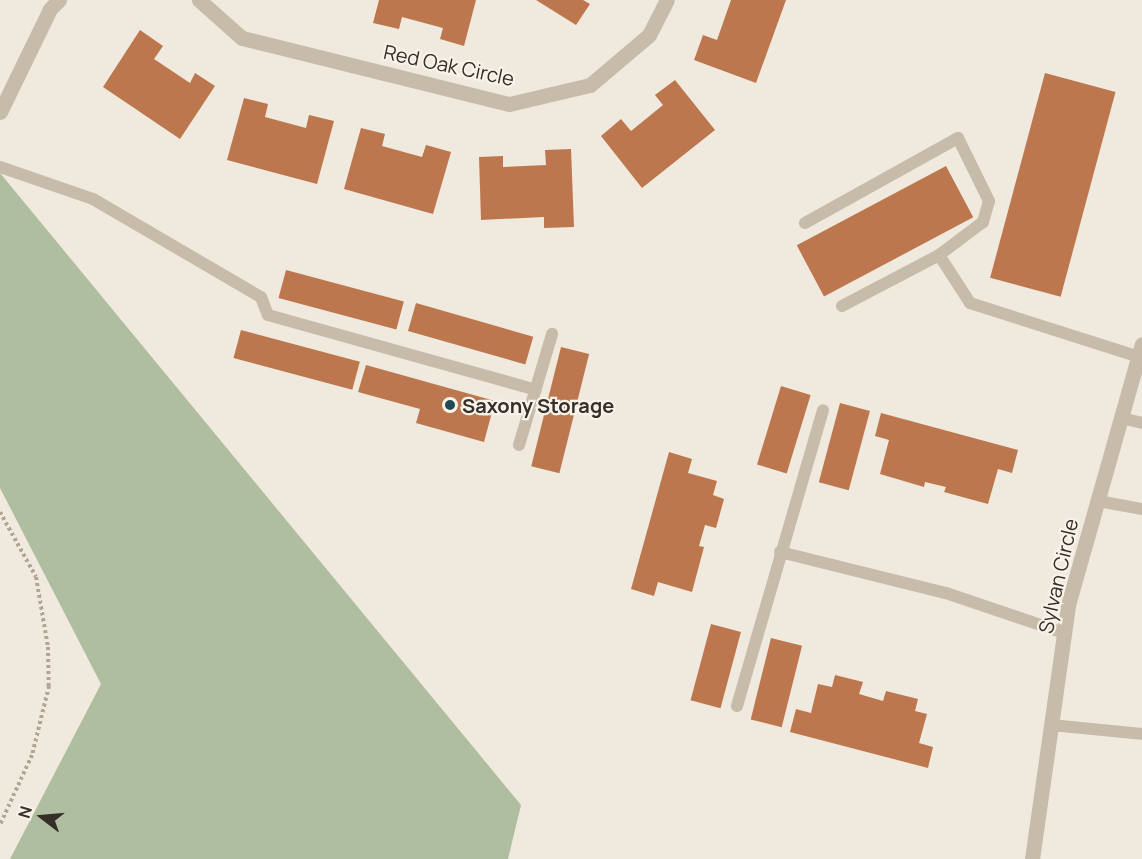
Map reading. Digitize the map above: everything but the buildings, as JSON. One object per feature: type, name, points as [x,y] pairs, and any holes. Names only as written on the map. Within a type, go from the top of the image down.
[{"type":"street","points":[[2,109],[50,9],[59,0]]},
{"type":"street","name":"Red Oak Circle","points":[[200,0],[242,38],[509,104],[590,85],[649,35],[667,0]]},
{"type":"street","name":"Sylvan Circle","points":[[1032,859],[1068,605],[1140,351]]},
{"type":"lane","points":[[805,223],[958,138],[989,201],[983,222],[939,255],[842,306]]},
{"type":"lane","points":[[0,167],[93,199],[261,297],[268,315],[536,390]]},
{"type":"lane","points":[[939,255],[970,303],[1140,351]]},
{"type":"lane","points":[[519,445],[552,334]]},
{"type":"lane","points":[[737,706],[823,410]]},
{"type":"lane","points":[[1121,418],[1142,423]]},
{"type":"lane","points":[[1098,501],[1142,509]]},
{"type":"lane","points":[[780,552],[946,593],[1064,633]]},
{"type":"lane","points":[[1051,725],[1142,734]]},
{"type":"path","points":[[0,512],[36,577],[46,628],[49,686],[32,755],[0,825]]},
{"type":"green space","points":[[0,173],[521,805],[508,859],[10,859],[101,684],[0,488]]},
{"type":"place","name":"Saxony Storage","points":[[450,405]]}]
